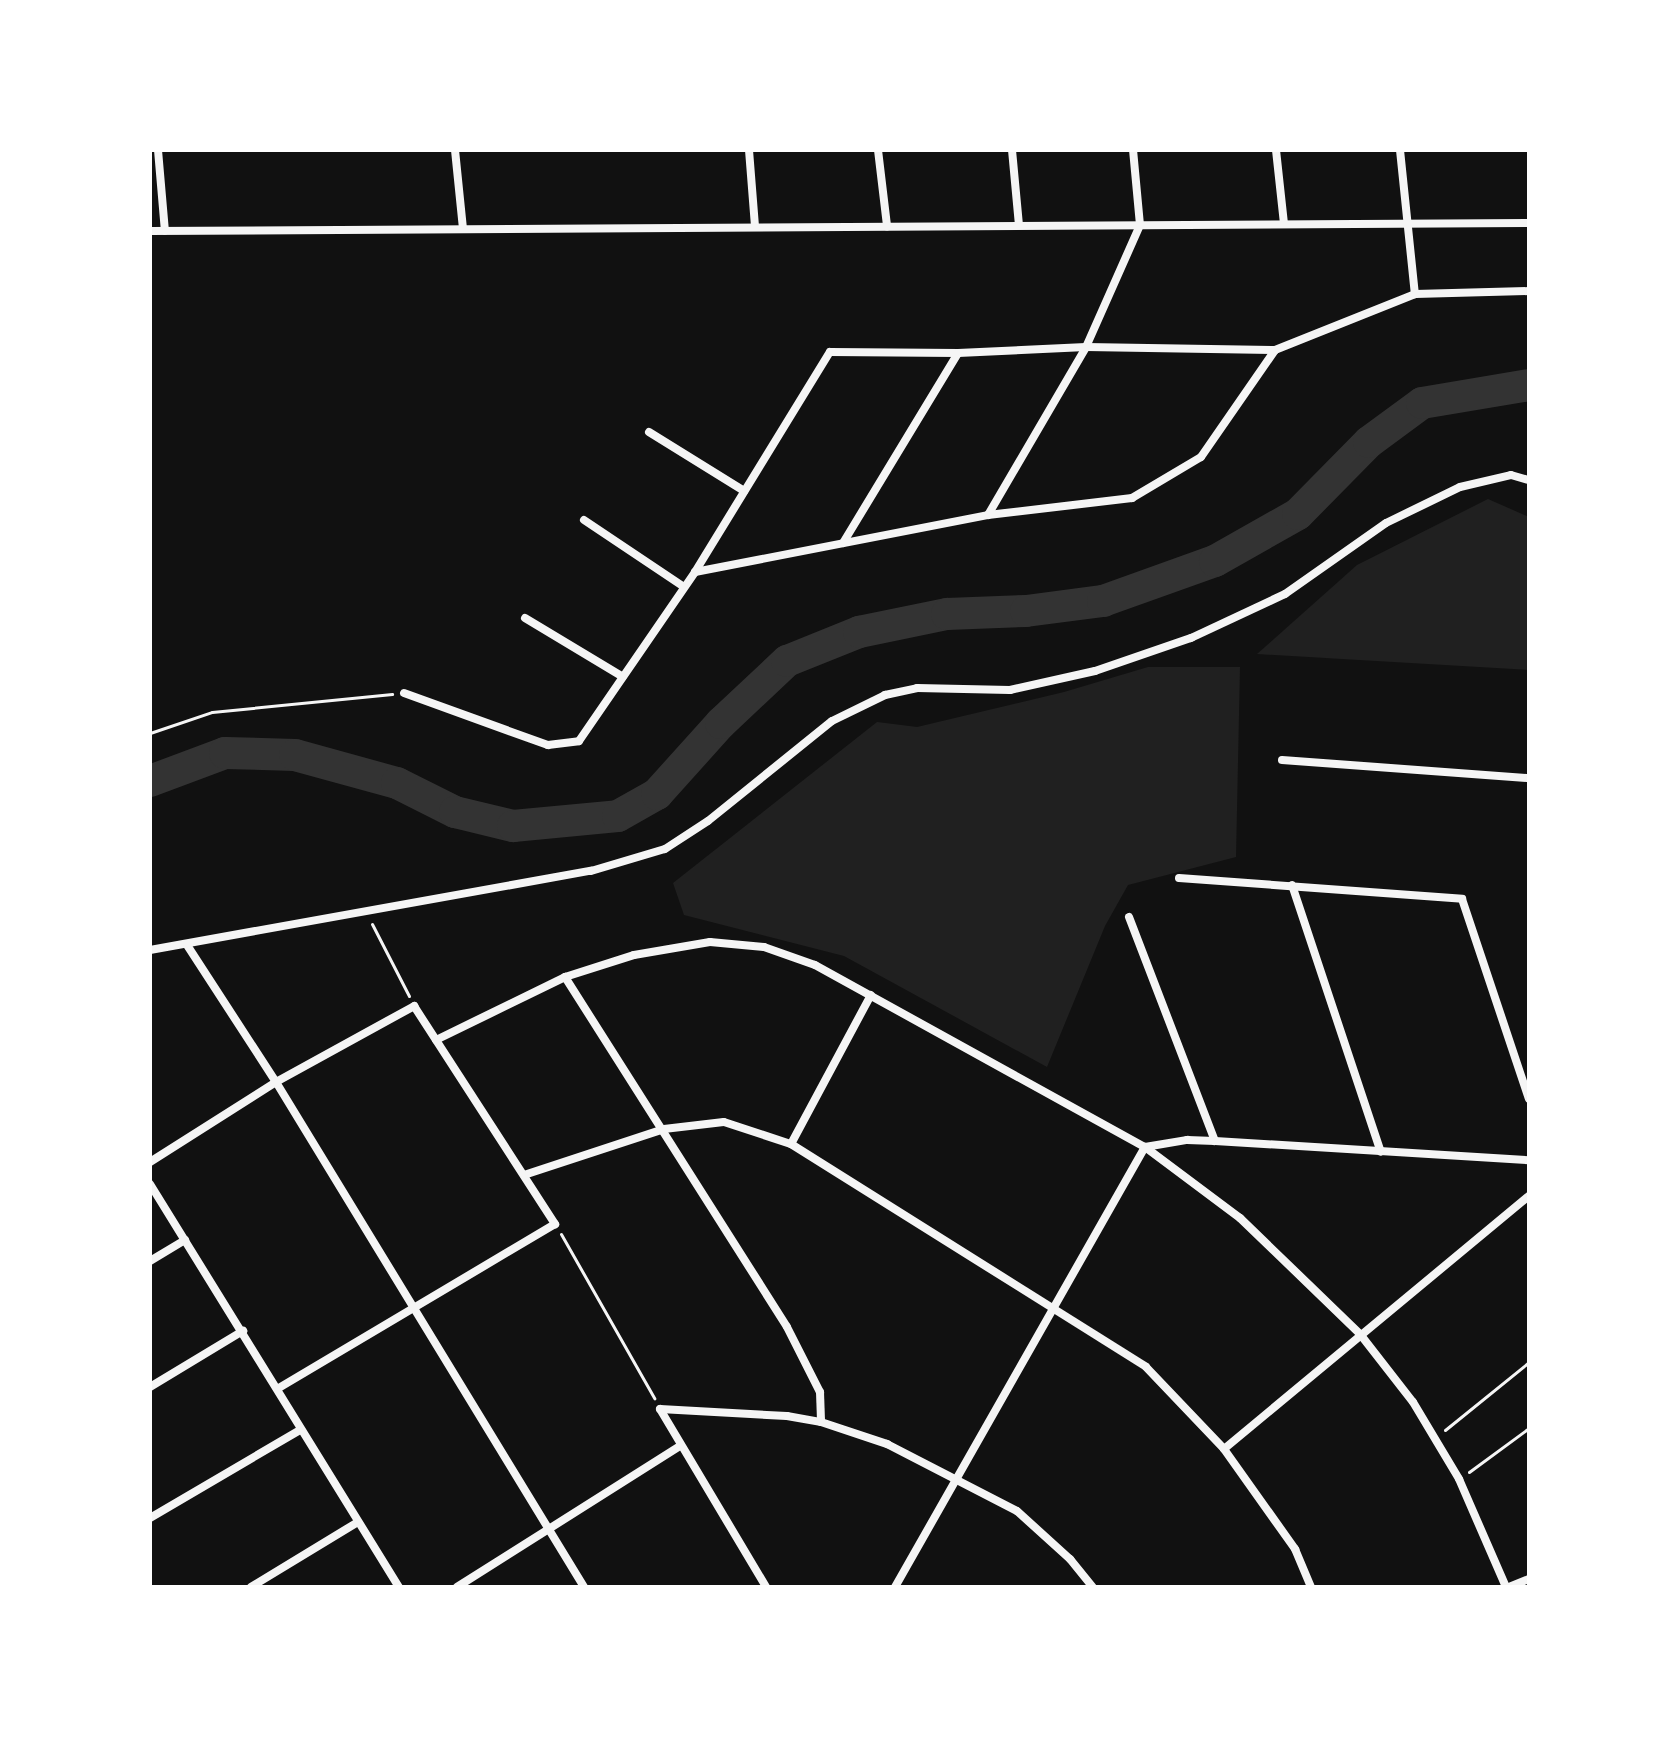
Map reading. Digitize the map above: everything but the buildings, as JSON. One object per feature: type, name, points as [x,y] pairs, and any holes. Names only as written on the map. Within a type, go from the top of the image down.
[{"type":"street","points":[[158,150],[165,231]]},
{"type":"street","points":[[455,150],[463,229]]},
{"type":"street","points":[[749,150],[755,227]]},
{"type":"street","points":[[878,150],[887,226]]},
{"type":"street","points":[[1012,150],[1019,225]]},
{"type":"street","points":[[988,515],[1086,347],[1140,225],[1133,150]]},
{"type":"street","points":[[1276,150],[1284,224]]},
{"type":"street","points":[[1400,150],[1415,294]]},
{"type":"street","points":[[150,231],[1529,223]]},
{"type":"street","points":[[404,693],[548,745],[579,741],[695,572],[830,352],[958,353],[1086,347],[1275,350],[1415,294],[1529,291]]},
{"type":"street","points":[[695,572],[988,515],[1132,498],[1201,457],[1275,350]]},
{"type":"street","points":[[843,543],[958,353]]},
{"type":"street","points":[[649,432],[744,491]]},
{"type":"street","points":[[150,950],[591,871],[665,849],[708,821],[832,721],[885,695],[917,688],[1010,690],[1095,671],[1191,638],[1285,594],[1386,523],[1460,487],[1511,475],[1529,480]]},
{"type":"street","points":[[584,520],[684,587]]},
{"type":"street","points":[[525,618],[623,677]]},
{"type":"street","points":[[1282,760],[1529,778]]},
{"type":"street","points":[[1179,878],[1462,899],[1529,1099]]},
{"type":"street","points":[[1292,885],[1381,1152]]},
{"type":"street","points":[[1129,917],[1215,1141]]},
{"type":"street","points":[[436,1040],[565,977],[634,955],[710,942],[764,947],[815,965],[1145,1147],[1240,1218],[1360,1334],[1437,1437],[1507,1587],[1529,1579]]},
{"type":"street","points":[[187,945],[276,1082],[584,1587]]},
{"type":"street","points":[[565,977],[664,1129],[809,1368],[820,1392],[821,1422]]},
{"type":"street","points":[[791,1144],[871,995]]},
{"type":"street","points":[[150,1162],[276,1082],[414,1006],[555,1224],[277,1389]]},
{"type":"street","points":[[524,1175],[664,1129],[724,1122],[791,1144],[1146,1367],[1224,1449],[1295,1549],[1311,1587]]},
{"type":"street","points":[[1145,1147],[1187,1140],[1529,1160]]},
{"type":"street","points":[[895,1587],[1145,1147]]},
{"type":"street","points":[[150,1184],[399,1587]]},
{"type":"street","points":[[1224,1449],[1529,1196]]},
{"type":"street","points":[[150,1261],[185,1240]]},
{"type":"street","points":[[150,1387],[243,1331]]},
{"type":"street","points":[[766,1587],[660,1409],[742,1411],[821,1422],[887,1444],[1017,1511],[1070,1559],[1093,1587]]},
{"type":"street","points":[[150,1518],[300,1430]]},
{"type":"street","points":[[457,1587],[680,1446]]},
{"type":"street","points":[[251,1587],[358,1522]]},
{"type":"path","points":[[150,733],[212,712],[404,693]]},
{"type":"path","points":[[365,910],[414,1006]]},
{"type":"path","points":[[555,1224],[660,1409]]},
{"type":"path","points":[[1437,1437],[1529,1362]]},
{"type":"path","points":[[1459,1479],[1529,1428]]},
{"type":"shaded area","points":[[1488,499],[1529,517],[1529,670],[1257,654],[1357,565]]},
{"type":"shaded area","points":[[1148,667],[1240,667],[1236,857],[1128,885],[1105,926],[1047,1067],[844,956],[684,915],[673,883],[877,722],[917,727],[1064,692]]},
{"type":"waterway","points":[[150,781],[225,753],[295,755],[397,783],[455,812],[513,826],[618,816],[657,794],[721,723],[787,661],[859,632],[947,614],[1026,611],[1103,601],[1215,561],[1298,514],[1369,442],[1422,403],[1529,385]]}]
